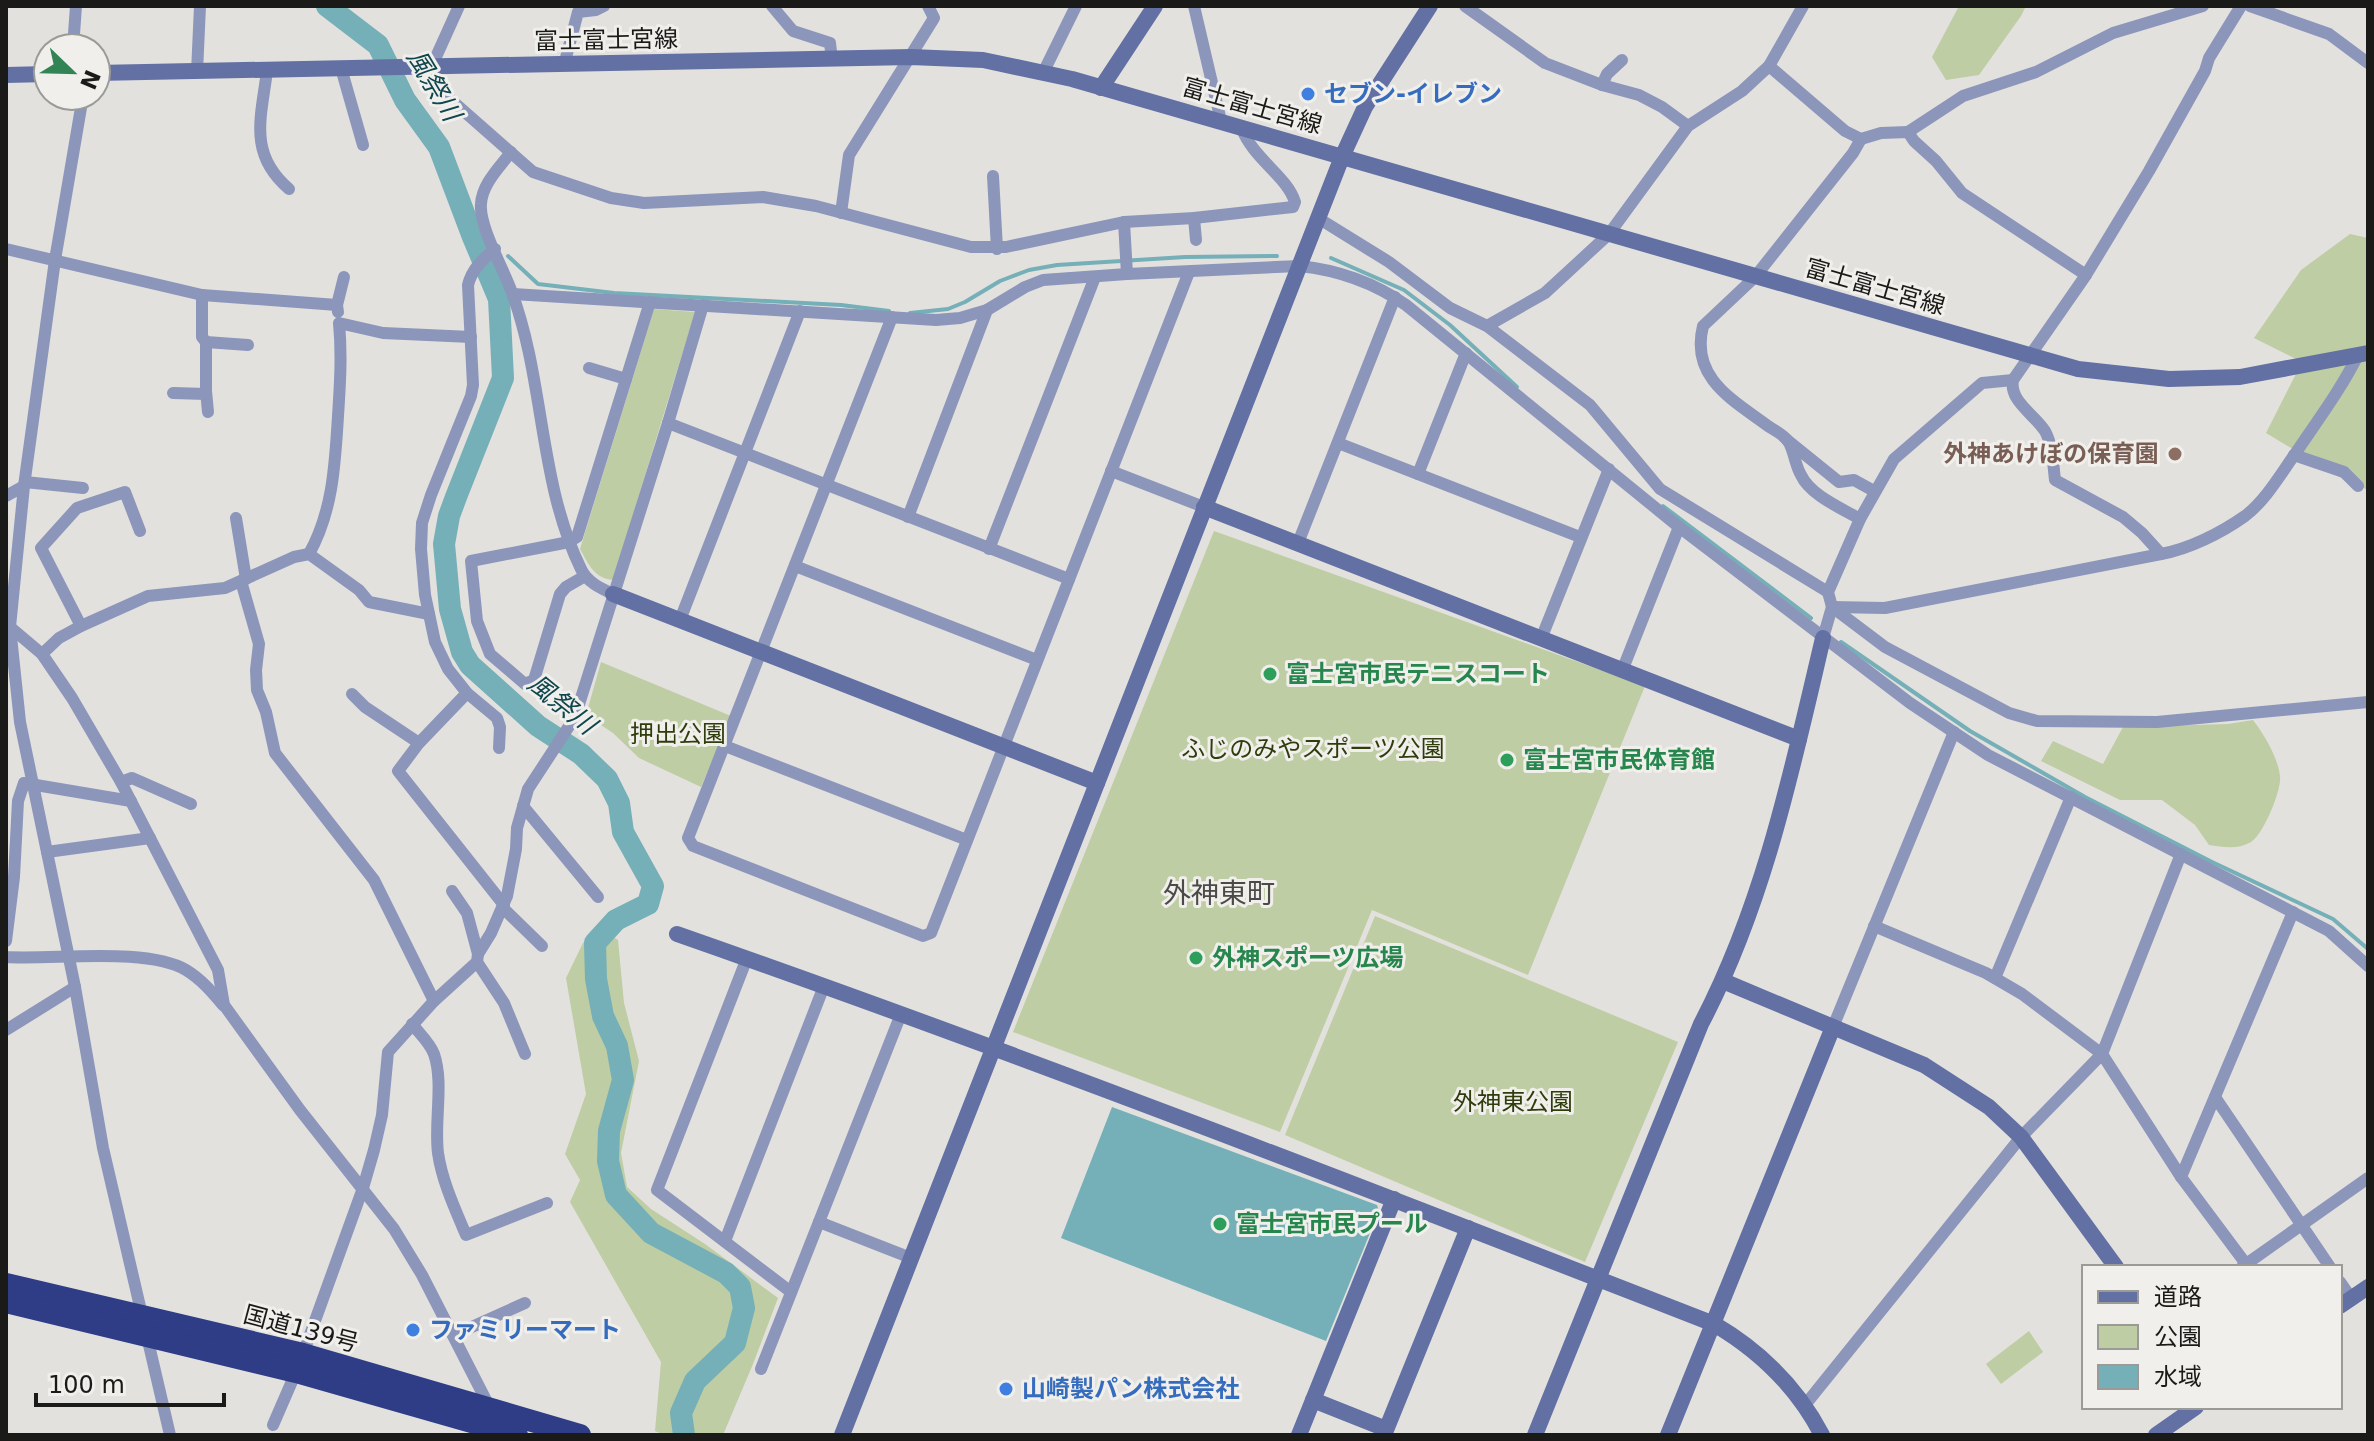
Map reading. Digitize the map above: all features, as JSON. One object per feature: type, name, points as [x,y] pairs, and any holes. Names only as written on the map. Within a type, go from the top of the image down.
[{"type":"highway","name":"国道139号","points":[[6,1284],[144,1326],[490,1408],[580,1435]]},
{"type":"highway","name":"国道139号","points":[[6,1302],[144,1326]]},
{"type":"highway","name":"国道139号","points":[[299,1363],[510,1434]]},
{"type":"street","points":[[74,32],[76,6]]},
{"type":"street","points":[[197,72],[200,6]]},
{"type":"street","points":[[459,6],[431,68],[433,84],[533,172],[611,198],[644,203],[763,197],[816,206],[947,242],[997,249],[1124,222],[1293,207],[1292,191],[1247,143],[1241,127]]},
{"type":"street","points":[[564,65],[572,9],[596,10],[604,6]]},
{"type":"street","points":[[772,6],[793,31],[830,43],[832,60]]},
{"type":"street","points":[[841,213],[849,155],[934,18],[928,6]]},
{"type":"street","points":[[1043,73],[1076,6]]},
{"type":"street","points":[[1101,88],[1155,6]]},
{"type":"street","points":[[1194,6],[1221,121]]},
{"type":"street","points":[[842,1435],[1342,157],[1365,107],[1430,6]]},
{"type":"street","points":[[1465,6],[1545,63],[1602,85],[1639,95],[1688,126]]},
{"type":"street","points":[[1487,326],[1545,293],[1609,234],[1688,126],[1742,91],[1769,66],[1803,6]]},
{"type":"street","points":[[1769,66],[1845,131],[1861,139],[1881,133],[1908,132],[1963,96],[2036,72],[2113,33],[2203,6]]},
{"type":"street","points":[[2161,554],[2123,517],[2055,480],[2046,433],[2017,400],[2011,388],[2013,380],[2086,275],[2164,145],[2205,71],[2209,58],[2241,6]]},
{"type":"street","points":[[2250,6],[2329,34],[2368,63]]},
{"type":"street","name":"富士富士宮線","points":[[112,73],[911,57],[983,60],[1221,121],[2078,369],[2158,378],[2240,377],[2363,354]]},
{"type":"street","points":[[1602,85],[1607,74],[1622,60]]},
{"type":"street","points":[[341,68],[363,145]]},
{"type":"street","points":[[267,71],[259,139],[264,159],[289,189]]},
{"type":"street","points":[[6,75],[32,74]]},
{"type":"street","points":[[80,112],[55,260],[25,484],[10,627],[20,722],[75,987],[103,1148],[170,1435]]},
{"type":"street","points":[[1908,132],[1962,193],[2086,275]]},
{"type":"street","points":[[1861,139],[1755,277],[1703,326],[1701,348],[1715,387],[1839,482],[1854,480],[1874,491]]},
{"type":"street","points":[[511,152],[486,184],[480,201],[481,217],[513,294],[527,343],[554,495],[569,542],[585,576],[596,586],[613,594],[1097,783]]},
{"type":"street","points":[[993,176],[997,249]]},
{"type":"street","points":[[1194,218],[1196,240]]},
{"type":"street","points":[[1318,218],[1389,262],[1450,308],[1487,326],[1590,405],[1660,489],[1828,592]]},
{"type":"street","points":[[1124,222],[1127,274]]},
{"type":"street","points":[[6,249],[202,295],[337,305]]},
{"type":"street","points":[[494,250],[476,266],[468,285],[473,385],[422,523],[421,549],[435,642],[448,669],[467,693],[497,718],[499,748]]},
{"type":"street","points":[[513,294],[936,320],[960,318],[987,310],[1043,280],[1299,266],[1352,276],[1395,297],[1679,527],[1910,703],[1988,755],[2329,931],[2368,966]]},
{"type":"street","points":[[892,317],[688,838],[693,846],[923,936],[931,933],[1189,272]]},
{"type":"street","points":[[309,554],[328,511],[335,459],[342,355],[337,305],[344,277]]},
{"type":"street","points":[[989,549],[1095,277]]},
{"type":"street","points":[[202,295],[208,412]]},
{"type":"street","points":[[1298,543],[1395,297]]},
{"type":"street","points":[[585,576],[560,594],[534,680],[525,684],[490,654],[477,621],[471,561],[569,542],[577,537],[650,302]]},
{"type":"street","points":[[273,1425],[363,1188],[382,1115],[388,1052],[478,958],[504,906],[528,789],[575,717],[703,305]]},
{"type":"street","points":[[1435,329],[1450,308]]},
{"type":"street","points":[[908,517],[987,310]]},
{"type":"street","points":[[680,620],[800,311]]},
{"type":"street","points":[[339,323],[383,333],[471,337]]},
{"type":"street","points":[[206,342],[248,345]]},
{"type":"street","points":[[1418,474],[1466,353]]},
{"type":"street","points":[[1832,607],[1885,608],[2175,551],[2201,540],[2247,514],[2278,479],[2363,354]]},
{"type":"street","points":[[589,368],[626,379]]},
{"type":"street","points":[[1535,1435],[1701,1024],[1723,981],[1759,885],[1832,607],[1828,592],[1860,519],[1894,459],[1982,383],[2013,380]]},
{"type":"street","points":[[173,393],[206,394]]},
{"type":"street","points":[[668,423],[1069,579]]},
{"type":"street","points":[[1787,440],[1802,479],[1860,519]]},
{"type":"street","points":[[1338,443],[1580,537]]},
{"type":"street","points":[[2294,455],[2344,472],[2358,486]]},
{"type":"street","points":[[1541,639],[1609,469]]},
{"type":"street","points":[[1111,471],[1799,739]]},
{"type":"street","points":[[6,496],[25,484],[83,488]]},
{"type":"street","points":[[81,626],[41,548],[77,508],[125,492],[140,531]]},
{"type":"street","points":[[236,518],[244,580],[259,644],[257,690],[266,712],[275,753],[374,880],[434,1001]]},
{"type":"street","points":[[1622,671],[1679,527]]},
{"type":"street","points":[[42,654],[59,638],[148,596],[225,588],[294,557],[309,554],[359,590],[369,602],[429,614]]},
{"type":"street","points":[[795,566],[1037,660]]},
{"type":"street","points":[[1832,607],[1885,647],[2009,713],[2037,721],[2157,722],[2368,702]]},
{"type":"street","points":[[10,627],[42,654],[72,698],[121,782],[218,970],[224,1005]]},
{"type":"street","points":[[467,693],[419,743],[398,771],[504,906],[542,946]]},
{"type":"street","points":[[352,694],[365,707],[419,743]]},
{"type":"street","points":[[1668,1435],[1954,732]]},
{"type":"street","points":[[725,746],[967,840]]},
{"type":"street","points":[[121,782],[132,778],[191,804]]},
{"type":"street","points":[[6,941],[18,801],[24,783],[131,801]]},
{"type":"street","points":[[1995,978],[2071,797]]},
{"type":"street","points":[[523,806],[598,897]]},
{"type":"street","points":[[47,852],[150,838]]},
{"type":"street","points":[[1805,1405],[2021,1137],[2102,1054],[2181,854]]},
{"type":"street","points":[[452,891],[467,913],[478,958],[504,1003],[525,1054]]},
{"type":"street","points":[[2181,1177],[2293,912]]},
{"type":"street","points":[[1874,926],[1995,978],[2022,994],[2102,1054],[2181,1177],[2243,1265]]},
{"type":"street","points":[[677,934],[993,1048],[1714,1324],[1752,1348],[1795,1391],[1822,1435]]},
{"type":"street","points":[[6,957],[137,958],[165,962],[184,969],[200,980],[224,1005],[300,1110],[394,1229],[422,1275],[490,1408]]},
{"type":"street","points":[[747,958],[657,1190],[791,1292]]},
{"type":"street","points":[[1723,981],[1924,1065],[1989,1107],[2021,1137],[2115,1265]]},
{"type":"street","points":[[725,1241],[824,986]]},
{"type":"street","points":[[6,1030],[75,987]]},
{"type":"street","points":[[761,1369],[901,1014]]},
{"type":"street","points":[[412,1024],[433,1052],[439,1081],[436,1131],[439,1158],[450,1197],[466,1235],[547,1203]]},
{"type":"street","points":[[2215,1097],[2329,1265]]},
{"type":"street","points":[[2245,1265],[2368,1178]]},
{"type":"street","points":[[1299,1435],[1394,1199]]},
{"type":"street","points":[[819,1222],[911,1258]]},
{"type":"street","points":[[1313,1400],[1385,1432],[1468,1228]]},
{"type":"street","points":[[2346,1302],[2368,1287]]},
{"type":"street","points":[[454,1335],[525,1303]]},
{"type":"street","points":[[2156,1435],[2193,1409]]},
{"type":"green space","points":[[1959,6],[2026,6],[1979,75],[1946,80],[1932,57]]},
{"type":"green space","points":[[2350,234],[2368,238],[2368,490],[2343,479],[2266,433],[2302,362],[2254,338],[2301,270]]},
{"type":"green space","points":[[654,309],[695,312],[613,580],[606,579],[589,565],[580,549]]},
{"type":"green space","name":"ふじのみやスポーツ公園","points":[[1214,531],[1645,686],[1528,975],[1372,910],[1280,1132],[1013,1032]]},
{"type":"green space","name":"押出公園","points":[[601,662],[731,716],[701,787],[639,758],[613,733],[586,715]]},
{"type":"green space","points":[[2253,720],[2273,754],[2280,783],[2261,831],[2251,842],[2240,846],[2209,845],[2195,825],[2162,800],[2120,800],[2041,761],[2053,741],[2103,764],[2123,727],[2228,724]]},
{"type":"green space","name":"外神東公園","points":[[1375,916],[1678,1042],[1585,1262],[1285,1135]]},
{"type":"green space","points":[[598,927],[618,940],[624,1003],[639,1061],[621,1153],[627,1187],[651,1209],[778,1298],[723,1435],[664,1435],[655,1431],[661,1362],[570,1202],[580,1180],[565,1154],[586,1094],[566,978],[583,943]]},
{"type":"green space","points":[[2029,1331],[2043,1352],[2001,1384],[1986,1364]]},
{"type":"water","name":"富士宮市民プール","points":[[1112,1107],[1377,1205],[1379,1211],[1326,1341],[1061,1238]]},
{"type":"waterway","name":"風祭川","points":[[327,6],[378,45],[405,100],[439,147],[499,299],[503,378],[449,516],[444,544],[450,609],[462,652],[470,665],[538,726],[581,754],[607,779],[619,803],[623,832],[653,886],[648,904],[616,920],[595,943],[596,979],[603,1016],[617,1046],[623,1080],[609,1131],[608,1161],[616,1195],[651,1233],[726,1273],[740,1287],[744,1308],[735,1343],[695,1381],[681,1413],[684,1435]]},
{"type":"waterway","points":[[473,237],[486,244]]},
{"type":"waterway","points":[[508,256],[538,284],[614,293],[841,305],[889,311]]},
{"type":"waterway","points":[[910,313],[948,309],[1000,281],[1029,270],[1057,265],[1185,257],[1277,256]]},
{"type":"waterway","points":[[1331,258],[1404,290],[1450,325],[1517,387]]},
{"type":"waterway","points":[[1663,506],[1811,618]]},
{"type":"waterway","points":[[1841,642],[1970,731],[2085,797],[2333,919],[2368,949]]},
{"type":"place","name":"セブン-イレブン","points":[[1308,94]]},
{"type":"place","name":"外神あけぼの保育園","points":[[2175,454]]},
{"type":"place","name":"富士宮市民テニスコート","points":[[1270,674]]},
{"type":"place","name":"富士宮市民体育館","points":[[1507,760]]},
{"type":"place","name":"外神スポーツ広場","points":[[1196,958]]},
{"type":"place","name":"富士宮市民プール","points":[[1220,1224]]},
{"type":"place","name":"ファミリーマート","points":[[413,1330]]},
{"type":"place","name":"山崎製パン株式会社","points":[[1006,1389]]},
{"type":"district","name":"外神東町","points":[[1219,893]]}]
